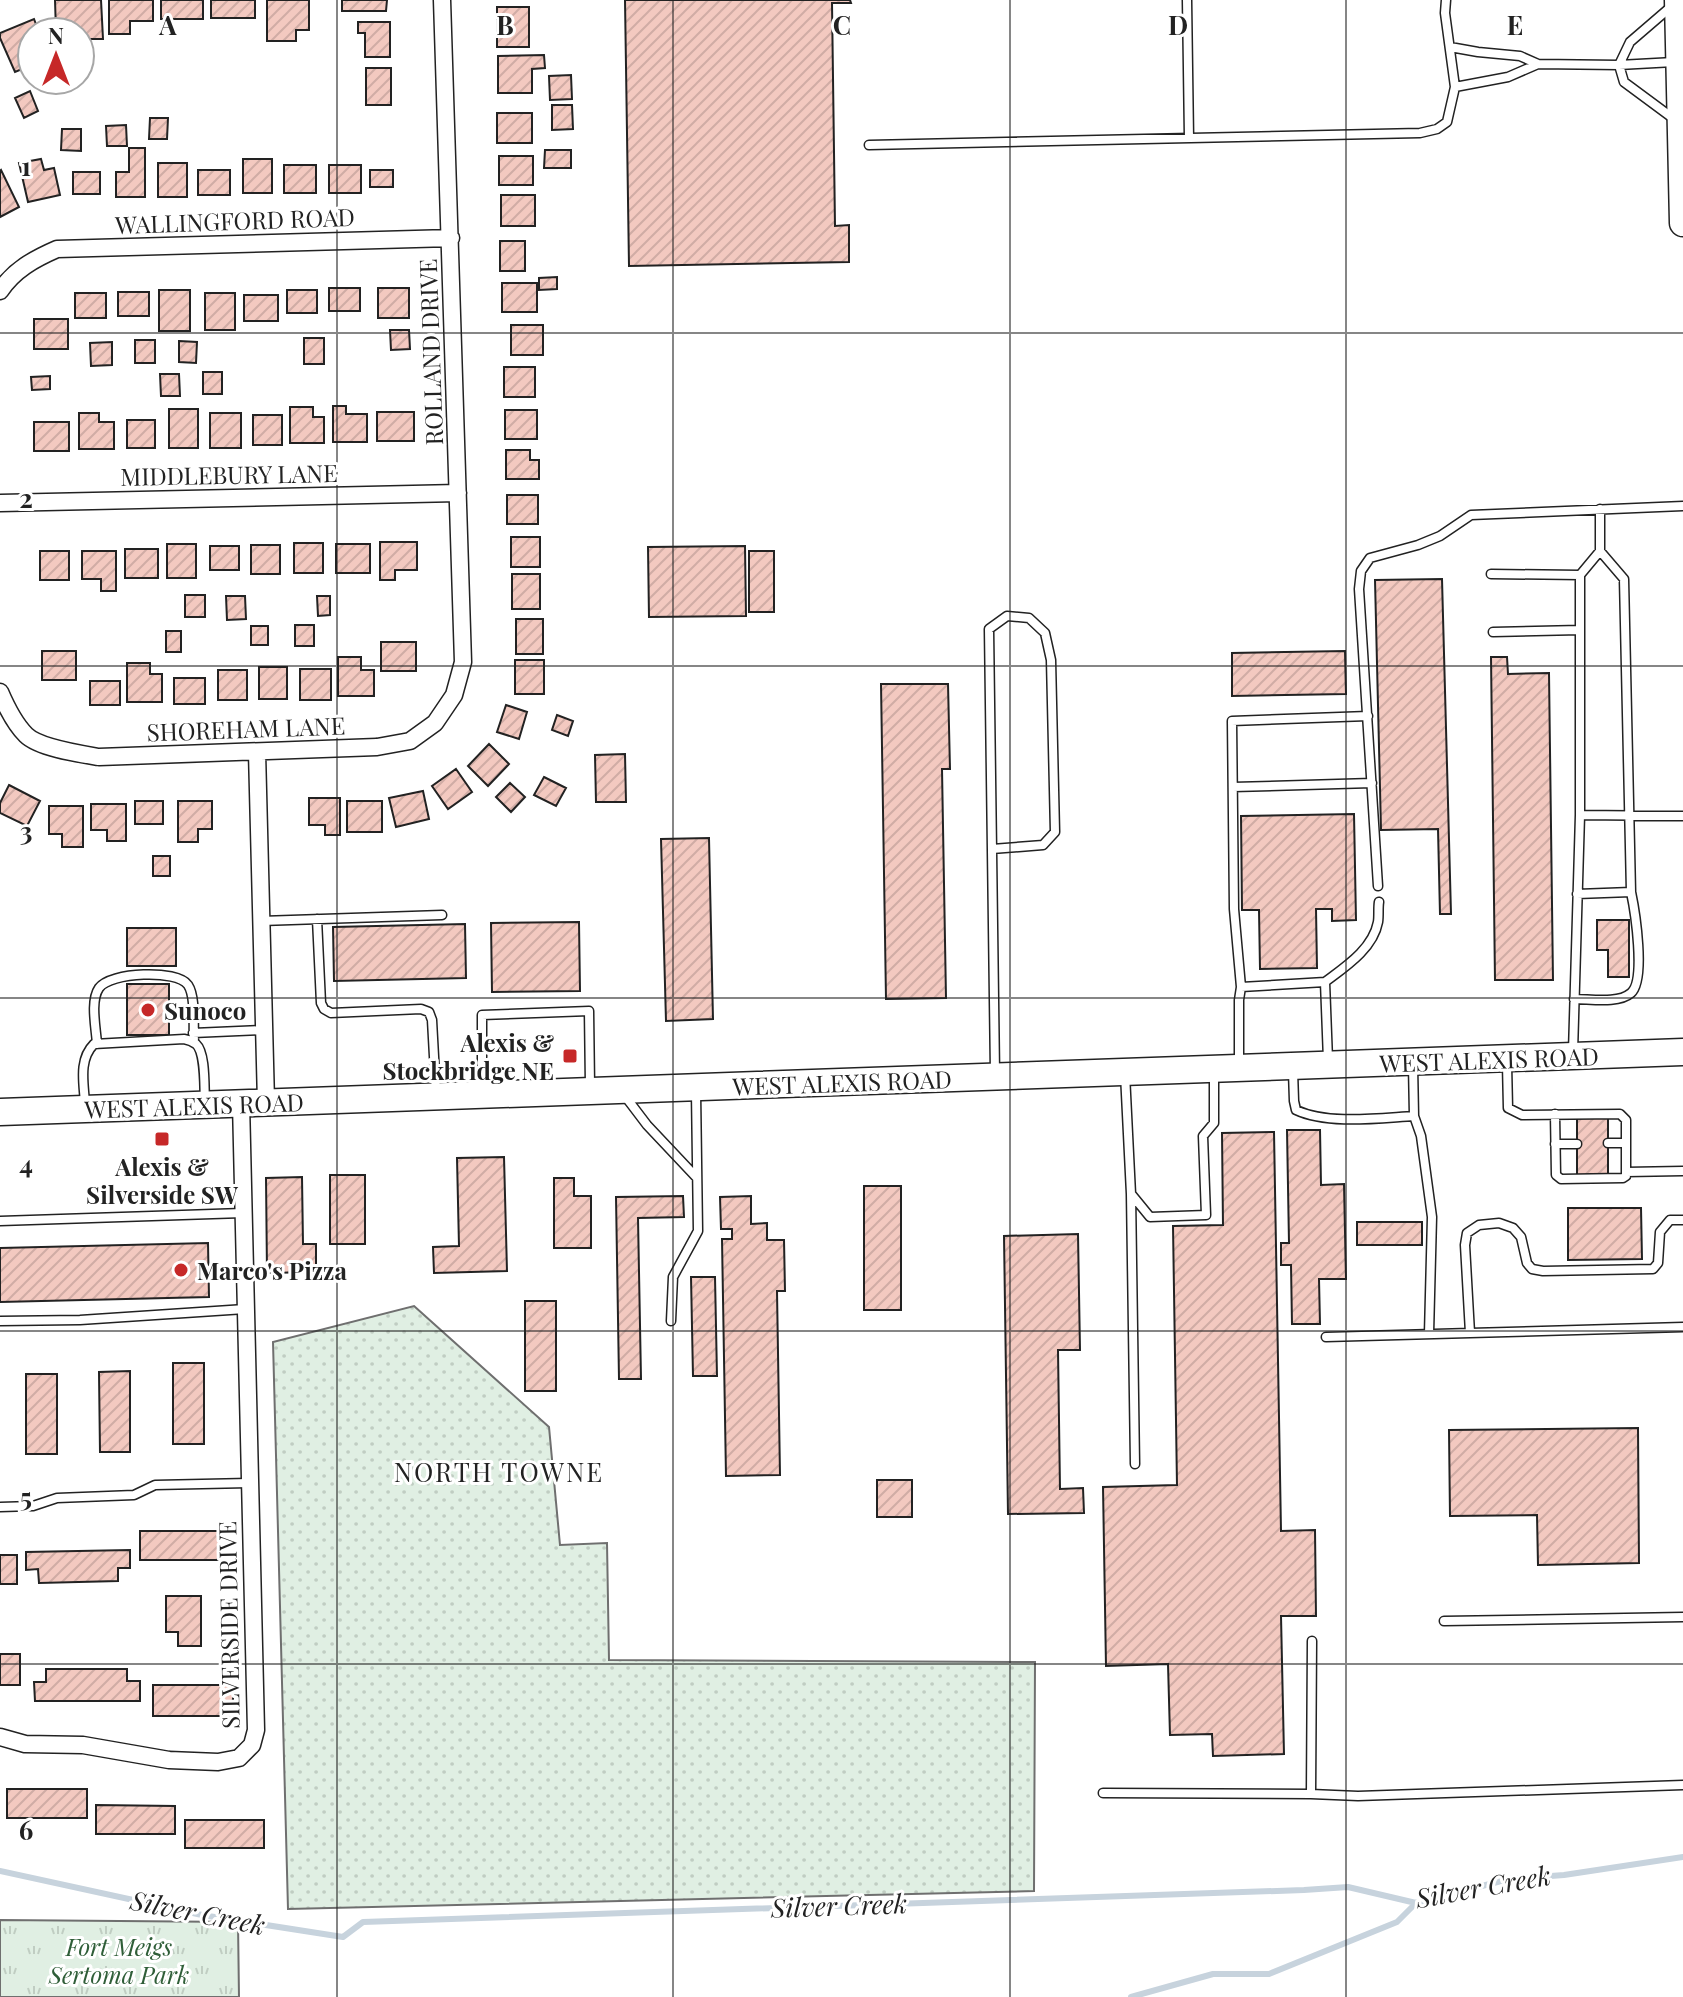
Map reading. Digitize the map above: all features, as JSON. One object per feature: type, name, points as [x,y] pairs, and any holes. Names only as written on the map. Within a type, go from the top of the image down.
[{"type":"main road","points":[[1678,1],[1683,223]]},
{"type":"main road","name":"WEST ALEXIS ROAD","points":[[0,1112],[1683,1052]]},
{"type":"street","name":"ROLLAND DRIVE","points":[[442,0],[463,662],[451,700]]},
{"type":"street","name":"WALLINGFORD ROAD","points":[[0,291],[26,264],[57,249],[451,238]]},
{"type":"street","name":"MIDDLEBURY LANE","points":[[0,503],[458,493]]},
{"type":"street","name":"SHOREHAM LANE","points":[[0,692],[28,737],[64,751],[99,757],[377,747],[410,741],[435,723],[451,700]]},
{"type":"street","name":"SILVERSIDE DRIVE","points":[[0,1737],[25,1744],[83,1745],[169,1760],[218,1762],[239,1758],[252,1745],[256,1730],[244,1213],[264,1030],[257,752]]},
{"type":"lane","points":[[1187,0],[1189,138]]},
{"type":"lane","points":[[869,145],[1420,133],[1437,129],[1447,122],[1455,87],[1446,0]]},
{"type":"lane","points":[[1678,1],[1630,42],[1619,65],[1624,82],[1681,125]]},
{"type":"lane","points":[[1450,47],[1520,56],[1538,64],[1679,62]]},
{"type":"lane","points":[[1455,87],[1508,77],[1538,64]]},
{"type":"lane","points":[[1378,886],[1359,589],[1361,571],[1370,558],[1440,536],[1471,515],[1683,506]]},
{"type":"lane","points":[[1573,1056],[1580,815],[1580,575],[1600,551],[1600,509]]},
{"type":"lane","points":[[1574,999],[1617,999],[1631,992],[1638,982],[1637,923],[1631,892],[1624,579],[1600,551]]},
{"type":"lane","points":[[1491,574],[1580,575]]},
{"type":"lane","points":[[992,849],[1043,845],[1055,832],[1051,660],[1045,633],[1029,618],[1007,616],[989,629],[995,1078]]},
{"type":"lane","points":[[1493,632],[1580,630]]},
{"type":"lane","points":[[1131,1194],[1150,1217],[1206,1215],[1203,1136],[1214,1123],[1241,987],[1234,909],[1232,721],[1368,716]]},
{"type":"lane","points":[[1233,787],[1372,783]]},
{"type":"lane","points":[[1580,815],[1683,816]]},
{"type":"lane","points":[[1577,894],[1631,892]]},
{"type":"lane","points":[[1241,987],[1325,982],[1362,951],[1378,924],[1379,902]]},
{"type":"lane","points":[[261,921],[442,915]]},
{"type":"lane","points":[[317,919],[321,1003],[324,1009],[331,1013],[421,1009],[429,1012],[436,1096]]},
{"type":"lane","points":[[97,1044],[95,1002],[97,990],[105,982],[119,976],[169,975],[182,979],[190,987],[193,1037],[202,1055],[205,1104]]},
{"type":"lane","points":[[1325,982],[1328,1065]]},
{"type":"lane","points":[[482,1094],[482,1015],[589,1011],[590,1090]]},
{"type":"lane","points":[[85,1109],[84,1061],[87,1052],[97,1044],[264,1030]]},
{"type":"lane","points":[[1506,1059],[1508,1108],[1522,1115],[1555,1114],[1620,1114],[1626,1120],[1626,1176],[1561,1179],[1556,1175],[1555,1114]]},
{"type":"lane","points":[[1413,1062],[1414,1116],[1421,1136],[1432,1217],[1429,1334]]},
{"type":"lane","points":[[1293,1067],[1296,1110],[1355,1120],[1414,1116]]},
{"type":"lane","points":[[1125,1073],[1131,1194],[1135,1464]]},
{"type":"lane","points":[[671,1321],[673,1277],[698,1231],[696,1087]]},
{"type":"lane","points":[[619,1089],[647,1125],[697,1178]]},
{"type":"lane","points":[[1608,1143],[1626,1143]]},
{"type":"lane","points":[[1555,1144],[1577,1144]]},
{"type":"lane","points":[[1626,1172],[1683,1171]]},
{"type":"lane","points":[[0,1221],[244,1213]]},
{"type":"lane","points":[[1470,1333],[1465,1245],[1467,1233],[1479,1225],[1499,1223],[1513,1228],[1521,1237],[1527,1263],[1532,1269],[1634,1270],[1653,1269],[1658,1263],[1660,1232],[1670,1220],[1683,1220]]},
{"type":"lane","points":[[0,1321],[80,1320],[246,1309]]},
{"type":"lane","points":[[1326,1337],[1683,1327]]},
{"type":"lane","points":[[0,1507],[33,1506],[57,1498],[134,1495],[155,1485],[249,1483]]},
{"type":"lane","points":[[1444,1621],[1683,1617]]},
{"type":"lane","points":[[1311,1794],[1312,1641]]},
{"type":"lane","points":[[1103,1793],[1358,1796],[1683,1785]]},
{"type":"green space","points":[[414,1306],[549,1427],[560,1545],[607,1543],[609,1660],[1035,1662],[1034,1891],[288,1909],[273,1342]]},
{"type":"green space","name":"Fort Meigs Sertoma Park","points":[[0,1920],[238,1922],[239,1997],[0,1997]]},
{"type":"building","points":[[55,0],[101,0],[103,39],[96,39],[96,16],[56,16]]},
{"type":"building","points":[[109,0],[153,0],[153,21],[130,21],[130,34],[109,34]]},
{"type":"building","points":[[161,0],[203,0],[203,19],[161,19]]},
{"type":"building","points":[[211,0],[255,0],[255,18],[211,18]]},
{"type":"building","points":[[267,0],[309,0],[309,30],[296,30],[296,41],[267,41]]},
{"type":"building","points":[[342,0],[387,0],[386,11],[342,11]]},
{"type":"building","points":[[625,0],[850,0],[851,3],[832,3],[835,226],[849,225],[849,262],[629,266]]},
{"type":"building","points":[[497,7],[529,7],[529,47],[497,47]]},
{"type":"building","points":[[358,22],[390,22],[390,57],[365,57],[365,33],[358,33]]},
{"type":"building","points":[[16,26],[15,72],[0,38],[0,33]]},
{"type":"building","points":[[544,55],[545,68],[532,69],[532,93],[498,93],[498,56]]},
{"type":"building","points":[[366,68],[391,68],[391,105],[366,105]]},
{"type":"building","points":[[571,75],[572,99],[550,100],[549,76]]},
{"type":"building","points":[[32,96],[38,111],[24,118],[15,98]]},
{"type":"building","points":[[552,105],[572,105],[573,129],[552,130]]},
{"type":"building","points":[[497,113],[532,113],[532,143],[497,143]]},
{"type":"building","points":[[150,118],[168,118],[167,139],[149,139]]},
{"type":"building","points":[[126,125],[127,146],[107,146],[106,126]]},
{"type":"building","points":[[62,129],[81,129],[81,151],[61,150]]},
{"type":"building","points":[[129,148],[145,148],[145,197],[116,197],[116,172],[129,172]]},
{"type":"building","points":[[545,150],[571,150],[571,168],[544,168]]},
{"type":"building","points":[[499,156],[533,156],[533,185],[499,185]]},
{"type":"building","points":[[41,159],[44,170],[54,168],[60,195],[28,202],[19,163]]},
{"type":"building","points":[[243,159],[272,159],[272,193],[243,193]]},
{"type":"building","points":[[158,163],[187,163],[187,197],[158,197]]},
{"type":"building","points":[[284,165],[316,165],[316,193],[284,193]]},
{"type":"building","points":[[329,165],[361,165],[361,193],[329,193]]},
{"type":"building","points":[[198,170],[230,170],[230,195],[198,195]]},
{"type":"building","points":[[370,170],[393,170],[393,187],[370,187]]},
{"type":"building","points":[[0,171],[19,207],[0,217]]},
{"type":"building","points":[[73,172],[100,172],[100,194],[73,194]]},
{"type":"building","points":[[501,195],[535,195],[535,226],[501,226]]},
{"type":"building","points":[[500,241],[525,241],[525,271],[500,271]]},
{"type":"building","points":[[557,277],[557,289],[539,290],[539,278]]},
{"type":"building","points":[[502,283],[537,283],[537,312],[502,312]]},
{"type":"building","points":[[329,288],[360,288],[360,311],[329,311]]},
{"type":"building","points":[[378,288],[409,288],[409,318],[378,318]]},
{"type":"building","points":[[159,290],[190,290],[190,331],[159,331]]},
{"type":"building","points":[[287,290],[317,290],[317,313],[287,313]]},
{"type":"building","points":[[118,292],[149,292],[149,316],[118,316]]},
{"type":"building","points":[[75,293],[106,293],[106,318],[75,318]]},
{"type":"building","points":[[205,293],[235,293],[235,330],[205,330]]},
{"type":"building","points":[[244,295],[278,295],[278,321],[244,321]]},
{"type":"building","points":[[34,319],[68,319],[68,349],[34,349]]},
{"type":"building","points":[[511,325],[543,325],[543,355],[511,355]]},
{"type":"building","points":[[390,330],[409,330],[410,349],[391,350]]},
{"type":"building","points":[[304,338],[324,338],[324,364],[304,364]]},
{"type":"building","points":[[135,340],[155,340],[155,363],[135,363]]},
{"type":"building","points":[[179,341],[197,342],[196,363],[179,362]]},
{"type":"building","points":[[112,342],[112,365],[91,366],[90,343]]},
{"type":"building","points":[[504,367],[535,367],[535,397],[504,397]]},
{"type":"building","points":[[203,372],[222,372],[222,394],[203,394]]},
{"type":"building","points":[[160,374],[179,374],[180,396],[161,396]]},
{"type":"building","points":[[50,376],[50,389],[32,390],[31,377]]},
{"type":"building","points":[[333,406],[346,406],[346,414],[367,414],[367,442],[333,442]]},
{"type":"building","points":[[290,407],[313,407],[313,417],[324,417],[324,443],[290,443]]},
{"type":"building","points":[[169,409],[198,409],[198,448],[169,448]]},
{"type":"building","points":[[505,410],[537,410],[537,439],[505,439]]},
{"type":"building","points":[[377,412],[414,412],[414,441],[377,441]]},
{"type":"building","points":[[79,413],[99,413],[99,422],[114,422],[114,449],[79,449]]},
{"type":"building","points":[[210,413],[241,413],[241,448],[210,448]]},
{"type":"building","points":[[253,415],[282,415],[282,445],[253,445]]},
{"type":"building","points":[[127,420],[155,420],[155,448],[127,448]]},
{"type":"building","points":[[34,422],[69,422],[69,451],[34,451]]},
{"type":"building","points":[[506,450],[530,450],[530,460],[539,460],[539,479],[506,479]]},
{"type":"building","points":[[507,495],[538,495],[538,524],[507,524]]},
{"type":"building","points":[[511,537],[540,537],[540,567],[511,567]]},
{"type":"building","points":[[380,542],[417,542],[417,570],[395,570],[395,580],[380,580]]},
{"type":"building","points":[[294,543],[323,543],[323,573],[294,573]]},
{"type":"building","points":[[167,544],[196,544],[196,578],[167,578]]},
{"type":"building","points":[[336,544],[370,544],[370,573],[336,573]]},
{"type":"building","points":[[251,545],[280,545],[280,574],[251,574]]},
{"type":"building","points":[[210,546],[239,546],[239,570],[210,570]]},
{"type":"building","points":[[745,546],[746,616],[649,617],[648,547]]},
{"type":"building","points":[[125,549],[158,549],[158,578],[125,578]]},
{"type":"building","points":[[40,551],[69,551],[69,580],[40,580]]},
{"type":"building","points":[[82,551],[116,551],[116,591],[101,591],[101,579],[82,579]]},
{"type":"building","points":[[749,551],[774,551],[774,612],[749,612]]},
{"type":"building","points":[[512,574],[540,574],[540,609],[512,609]]},
{"type":"building","points":[[1442,579],[1451,914],[1440,914],[1438,829],[1381,830],[1375,580]]},
{"type":"building","points":[[185,595],[205,595],[205,617],[185,617]]},
{"type":"building","points":[[226,596],[245,596],[246,619],[227,620]]},
{"type":"building","points":[[317,596],[330,596],[330,615],[318,616]]},
{"type":"building","points":[[516,619],[543,619],[543,654],[516,654]]},
{"type":"building","points":[[295,625],[314,625],[314,646],[295,646]]},
{"type":"building","points":[[251,626],[268,626],[268,645],[251,645]]},
{"type":"building","points":[[166,631],[181,631],[181,652],[166,652]]},
{"type":"building","points":[[381,642],[416,642],[416,671],[381,671]]},
{"type":"building","points":[[42,651],[76,651],[76,680],[42,680]]},
{"type":"building","points":[[1345,651],[1346,694],[1232,696],[1232,653]]},
{"type":"building","points":[[338,657],[361,657],[361,670],[374,670],[374,696],[338,696]]},
{"type":"building","points":[[1491,657],[1507,657],[1508,674],[1549,673],[1553,980],[1495,980]]},
{"type":"building","points":[[515,660],[544,660],[544,694],[515,694]]},
{"type":"building","points":[[127,663],[150,663],[150,674],[162,674],[162,702],[127,702]]},
{"type":"building","points":[[259,667],[287,667],[287,699],[259,699]]},
{"type":"building","points":[[300,669],[331,669],[331,700],[300,700]]},
{"type":"building","points":[[218,670],[247,670],[247,700],[218,700]]},
{"type":"building","points":[[174,678],[205,678],[205,704],[174,704]]},
{"type":"building","points":[[90,681],[120,681],[120,705],[90,705]]},
{"type":"building","points":[[881,684],[948,684],[950,769],[942,769],[946,998],[886,999]]},
{"type":"building","points":[[506,705],[527,712],[519,739],[497,732]]},
{"type":"building","points":[[557,715],[573,721],[568,736],[552,730]]},
{"type":"building","points":[[489,744],[509,764],[488,786],[468,766]]},
{"type":"building","points":[[625,754],[626,802],[596,802],[595,755]]},
{"type":"building","points":[[456,769],[472,792],[448,809],[432,786]]},
{"type":"building","points":[[544,777],[566,788],[556,806],[534,795]]},
{"type":"building","points":[[510,783],[525,797],[511,812],[496,797]]},
{"type":"building","points":[[9,785],[40,801],[27,826],[0,813],[0,803]]},
{"type":"building","points":[[423,791],[429,819],[396,827],[389,798]]},
{"type":"building","points":[[309,798],[340,798],[340,835],[325,835],[325,825],[309,825]]},
{"type":"building","points":[[135,801],[163,801],[163,824],[135,824]]},
{"type":"building","points":[[178,801],[212,801],[212,829],[198,829],[198,842],[178,842]]},
{"type":"building","points":[[347,801],[382,801],[382,832],[347,832]]},
{"type":"building","points":[[91,804],[126,804],[126,841],[107,841],[107,830],[91,830]]},
{"type":"building","points":[[49,806],[83,806],[83,847],[62,847],[62,834],[49,834]]},
{"type":"building","points":[[1354,814],[1356,920],[1332,921],[1332,909],[1316,909],[1317,968],[1260,969],[1259,910],[1242,910],[1241,816]]},
{"type":"building","points":[[709,838],[713,1019],[666,1021],[661,839]]},
{"type":"building","points":[[153,856],[170,856],[170,876],[153,876]]},
{"type":"building","points":[[1597,920],[1629,920],[1629,977],[1608,977],[1608,950],[1597,950]]},
{"type":"building","points":[[579,922],[580,991],[492,992],[491,923]]},
{"type":"building","points":[[465,924],[466,978],[334,981],[333,927]]},
{"type":"building","points":[[127,928],[176,928],[176,966],[127,966]]},
{"type":"building","name":"Sunoco","points":[[127,984],[169,984],[169,1035],[127,1035]]},
{"type":"building","points":[[1577,1118],[1608,1118],[1608,1175],[1577,1175]]},
{"type":"building","points":[[1287,1130],[1320,1130],[1321,1185],[1344,1184],[1346,1279],[1319,1279],[1320,1324],[1292,1324],[1291,1265],[1281,1265],[1281,1243],[1289,1243]]},
{"type":"building","points":[[1274,1132],[1281,1531],[1315,1530],[1316,1616],[1281,1616],[1284,1754],[1213,1756],[1212,1734],[1170,1735],[1168,1664],[1106,1666],[1103,1487],[1177,1485],[1173,1226],[1223,1225],[1222,1133]]},
{"type":"building","points":[[504,1157],[507,1271],[434,1273],[433,1247],[459,1246],[457,1158]]},
{"type":"building","points":[[330,1175],[365,1175],[365,1244],[330,1244]]},
{"type":"building","points":[[302,1177],[303,1244],[316,1244],[316,1272],[267,1273],[266,1178]]},
{"type":"building","points":[[554,1178],[574,1178],[574,1196],[591,1196],[591,1248],[554,1248]]},
{"type":"building","points":[[864,1186],[901,1186],[901,1310],[864,1310]]},
{"type":"building","points":[[683,1196],[684,1217],[638,1218],[641,1379],[619,1379],[616,1197]]},
{"type":"building","points":[[751,1196],[751,1224],[767,1223],[767,1240],[784,1240],[785,1291],[777,1291],[780,1475],[726,1476],[722,1239],[732,1239],[732,1229],[721,1229],[720,1197]]},
{"type":"building","points":[[1568,1208],[1641,1208],[1642,1259],[1568,1260]]},
{"type":"building","points":[[1357,1222],[1422,1222],[1422,1245],[1357,1245]]},
{"type":"building","points":[[1078,1234],[1080,1350],[1058,1350],[1060,1489],[1083,1488],[1084,1513],[1008,1514],[1004,1236]]},
{"type":"building","points":[[208,1243],[209,1297],[0,1302],[0,1248]]},
{"type":"building","points":[[691,1277],[715,1277],[717,1376],[693,1376]]},
{"type":"building","points":[[525,1301],[556,1301],[556,1391],[525,1391]]},
{"type":"building","points":[[173,1363],[204,1363],[204,1444],[173,1444]]},
{"type":"building","points":[[130,1371],[130,1452],[100,1452],[99,1372]]},
{"type":"building","points":[[26,1374],[57,1374],[57,1454],[26,1454]]},
{"type":"building","points":[[1638,1428],[1639,1563],[1538,1565],[1537,1515],[1450,1516],[1449,1430]]},
{"type":"building","points":[[877,1480],[912,1480],[912,1517],[877,1517]]},
{"type":"building","points":[[140,1531],[220,1531],[220,1560],[140,1560]]},
{"type":"building","points":[[130,1550],[130,1568],[118,1568],[118,1581],[39,1583],[38,1569],[26,1570],[26,1552]]},
{"type":"building","points":[[0,1555],[17,1555],[17,1584],[0,1584]]},
{"type":"building","points":[[166,1596],[201,1596],[201,1646],[178,1646],[178,1632],[166,1632]]},
{"type":"building","points":[[0,1654],[20,1654],[20,1685],[0,1685]]},
{"type":"building","points":[[46,1669],[127,1669],[127,1681],[140,1681],[140,1701],[35,1701],[34,1682],[46,1682]]},
{"type":"building","points":[[153,1685],[233,1685],[233,1716],[153,1716]]},
{"type":"building","points":[[7,1789],[87,1789],[87,1818],[7,1818]]},
{"type":"building","points":[[96,1805],[175,1806],[175,1834],[96,1834]]},
{"type":"building","points":[[185,1820],[264,1820],[264,1848],[185,1848]]},
{"type":"waterway","name":"Silver Creek","points":[[0,1871],[202,1915],[343,1937],[363,1922],[1348,1887],[1416,1903],[1509,1879],[1564,1875],[1683,1857]]},
{"type":"waterway","points":[[1131,1997],[1213,1974],[1269,1974],[1397,1922],[1416,1903]]},
{"type":"place","name":"Sunoco","points":[[148,1010]]},
{"type":"place","name":"Alexis & Stockbridge NE","points":[[570,1056]]},
{"type":"place","name":"Alexis & Silverside SW","points":[[162,1139]]},
{"type":"place","name":"Marco's Pizza","points":[[181,1270]]},
{"type":"district","name":"NORTH TOWNE","points":[[499,1471]]}]
